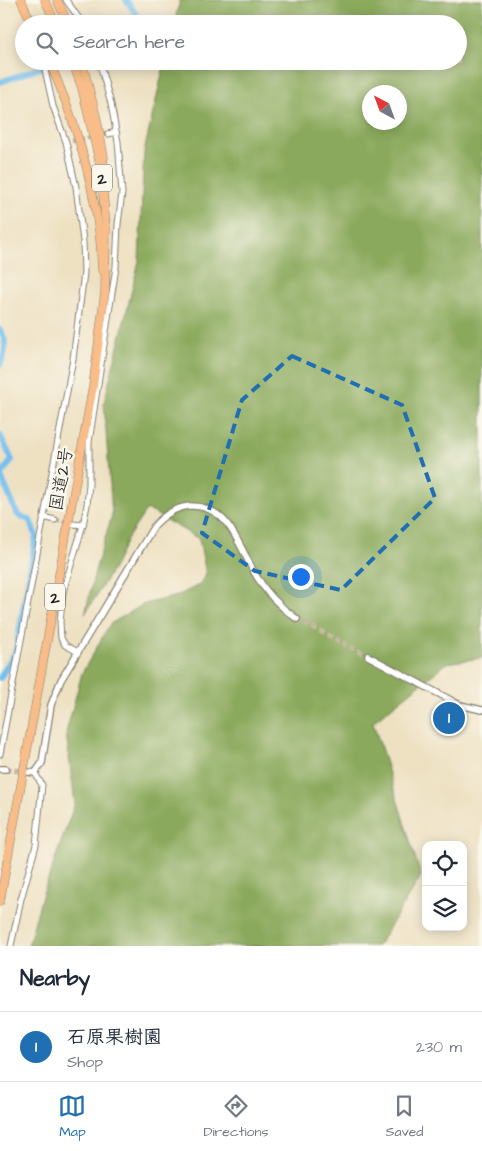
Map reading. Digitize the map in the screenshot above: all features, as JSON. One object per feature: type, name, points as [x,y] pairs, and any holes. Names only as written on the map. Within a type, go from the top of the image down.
[{"type":"highway","points":[[21,0],[28,14]]},
{"type":"highway","points":[[45,0],[52,15]]},
{"type":"highway","points":[[57,0],[64,15]]},
{"type":"highway","points":[[52,70],[55,74],[76,129],[90,183],[100,232],[105,292]]},
{"type":"highway","name":"国道2号","points":[[0,901],[93,386],[105,292],[106,228],[102,170],[79,70]]},
{"type":"street","points":[[66,0],[77,15]]},
{"type":"street","points":[[0,754],[73,359],[84,273],[84,241],[80,209],[66,142],[53,106],[46,70]]},
{"type":"street","points":[[78,652],[65,645],[61,638],[60,622],[63,592],[83,525],[89,484],[89,442],[116,266],[122,193],[116,132],[111,104],[102,70]]},
{"type":"street","points":[[108,134],[116,132]]},
{"type":"street","points":[[66,142],[72,141]]},
{"type":"street","points":[[36,772],[42,762],[48,720],[55,692],[154,526],[168,512],[186,506],[205,508],[222,517],[233,532],[265,590],[284,610],[297,619]]},
{"type":"street","points":[[43,517],[55,520]]},
{"type":"street","points":[[74,524],[83,525]]},
{"type":"street","points":[[368,656],[460,705],[482,710]]},
{"type":"street","points":[[28,772],[36,772]]},
{"type":"street","points":[[11,946],[21,899],[36,845],[42,785],[36,772]]},
{"type":"highlighted area","points":[[292,356],[402,405],[435,498],[341,590],[255,571],[202,533],[242,400]]},
{"type":"green space","points":[[180,0],[482,0],[482,658],[447,663],[373,722],[421,876],[378,946],[28,946],[41,899],[75,803],[66,733],[82,673],[110,624],[144,604],[177,596],[199,585],[206,574],[199,539],[147,509],[127,539],[115,565],[85,614],[95,571],[112,515],[104,403],[139,261],[144,152],[163,70],[467,70],[467,15],[176,15]]},
{"type":"waterway","points":[[126,0],[137,15]]},
{"type":"waterway","points":[[0,82],[34,70]]},
{"type":"waterway","points":[[0,330],[3,334],[5,347],[0,365]]},
{"type":"waterway","points":[[0,435],[12,460],[1,476],[16,512],[19,516],[30,520],[36,536],[16,650],[0,678]]},
{"type":"tunnel","points":[[72,141],[108,134]]},
{"type":"tunnel","points":[[55,520],[71,523]]},
{"type":"tunnel","points":[[297,619],[368,656]]},
{"type":"tunnel","points":[[6,769],[26,772]]},
{"type":"place","name":"石原果樹園","points":[[449,718]]}]
